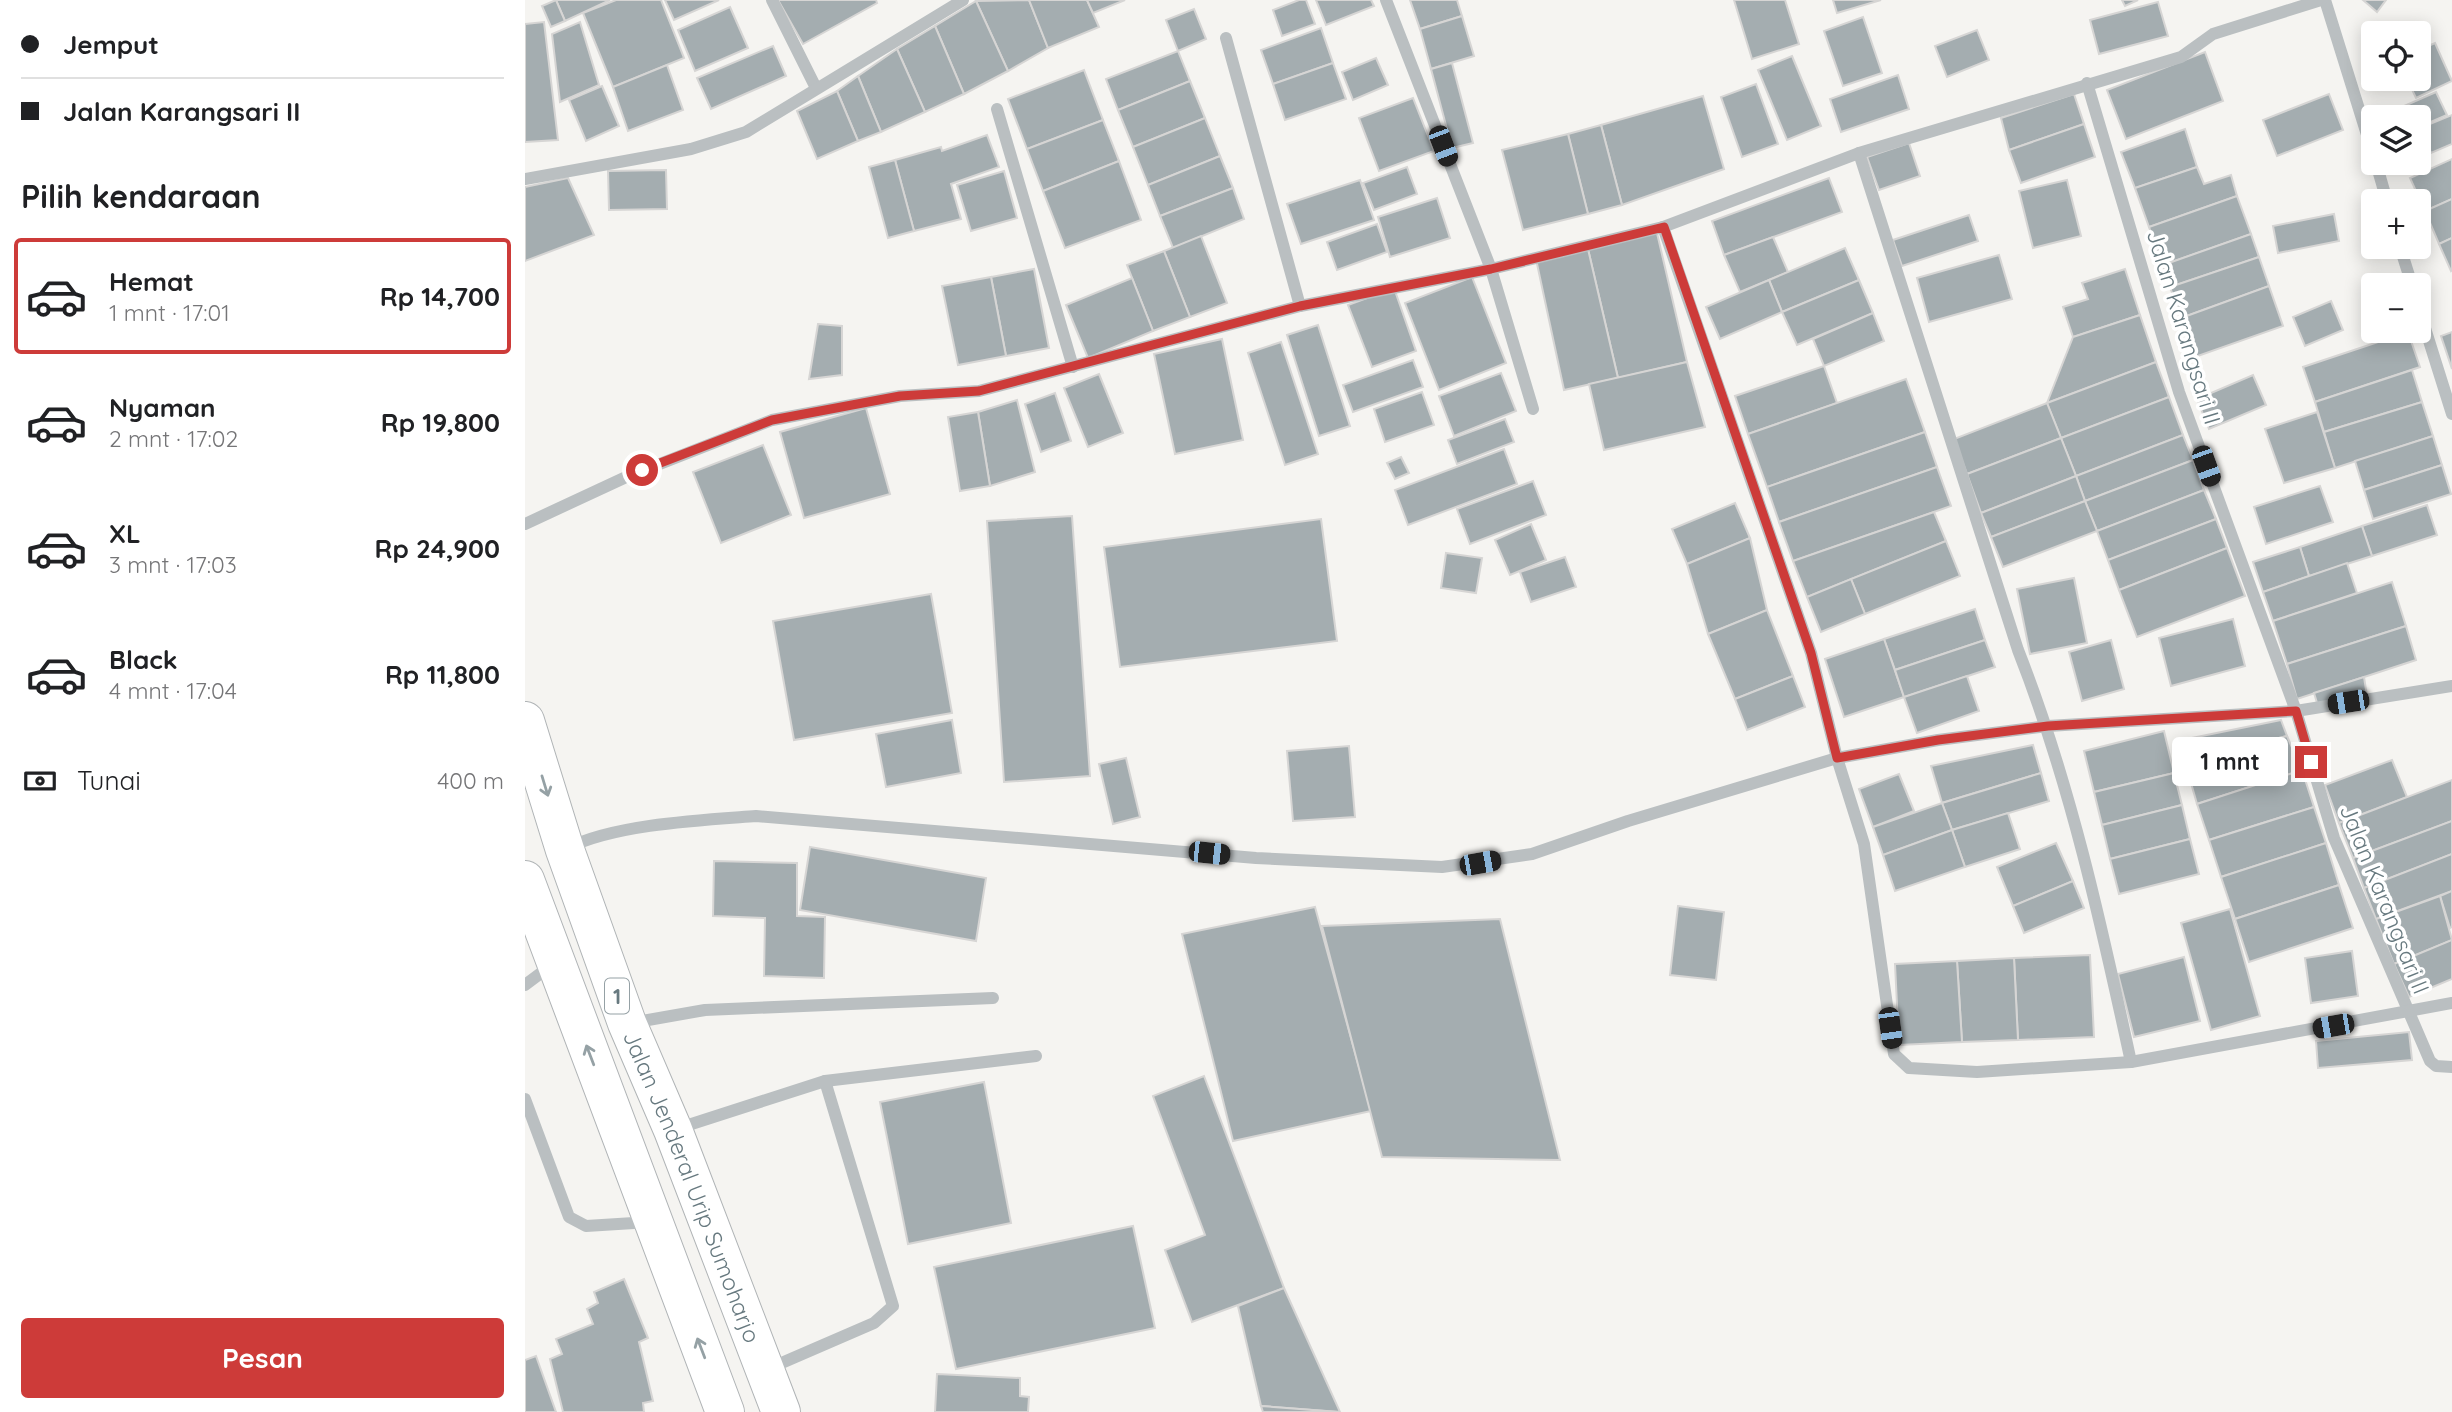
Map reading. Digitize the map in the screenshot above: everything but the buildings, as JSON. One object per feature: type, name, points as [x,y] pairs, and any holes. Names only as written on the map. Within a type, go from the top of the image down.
[{"type":"highway","name":"Jalan Jenderal Urip Sumoharjo","points":[[525,721],[565,850],[627,1023],[673,1130],[782,1412]]},
{"type":"highway","name":"Jalan Jenderal Urip Sumoharjo","points":[[525,880],[725,1412]]},
{"type":"street","points":[[772,0],[816,88]]},
{"type":"street","points":[[525,179],[691,149],[746,132],[963,0]]},
{"type":"street","points":[[1386,0],[1491,269],[1534,409]]},
{"type":"street","points":[[525,524],[635,473],[772,420],[900,396],[979,391],[1300,306],[1491,269],[1664,227],[1859,153],[2181,57],[2213,34],[2323,0],[2361,117]]},
{"type":"street","points":[[1226,38],[1300,306]]},
{"type":"street","name":"Jalan Karangsari II","points":[[2087,83],[2179,392],[2296,711],[2334,838],[2430,1061],[2436,1066],[2452,1067]]},
{"type":"street","points":[[997,109],[1073,367]]},
{"type":"street","points":[[1859,153],[2018,650],[2048,726],[2110,963],[2131,1062]]},
{"type":"street","points":[[1664,227],[1811,653],[1837,758],[1864,844],[1894,1054],[1909,1068],[1977,1072],[2131,1062],[2452,1003]]},
{"type":"street","points":[[2430,343],[2452,414]]},
{"type":"street","points":[[565,850],[583,841],[678,822],[756,816],[1256,858],[1442,867],[1532,854],[1628,821],[1837,758],[1938,740],[2048,726],[2296,711],[2452,686]]},
{"type":"street","points":[[525,985],[555,962]]},
{"type":"street","points":[[627,1023],[705,1010],[993,998]]},
{"type":"street","points":[[673,1130],[825,1081],[1035,1056]]},
{"type":"street","points":[[765,1370],[874,1323],[893,1306],[825,1081]]},
{"type":"street","points":[[525,1099],[569,1217],[586,1226],[654,1222]]},
{"type":"route","points":[[642,470],[772,420],[900,396],[979,391],[1300,306],[1491,269],[1664,227],[1811,653],[1837,758],[1938,740],[2048,726],[2296,711],[2311,762]]}]
